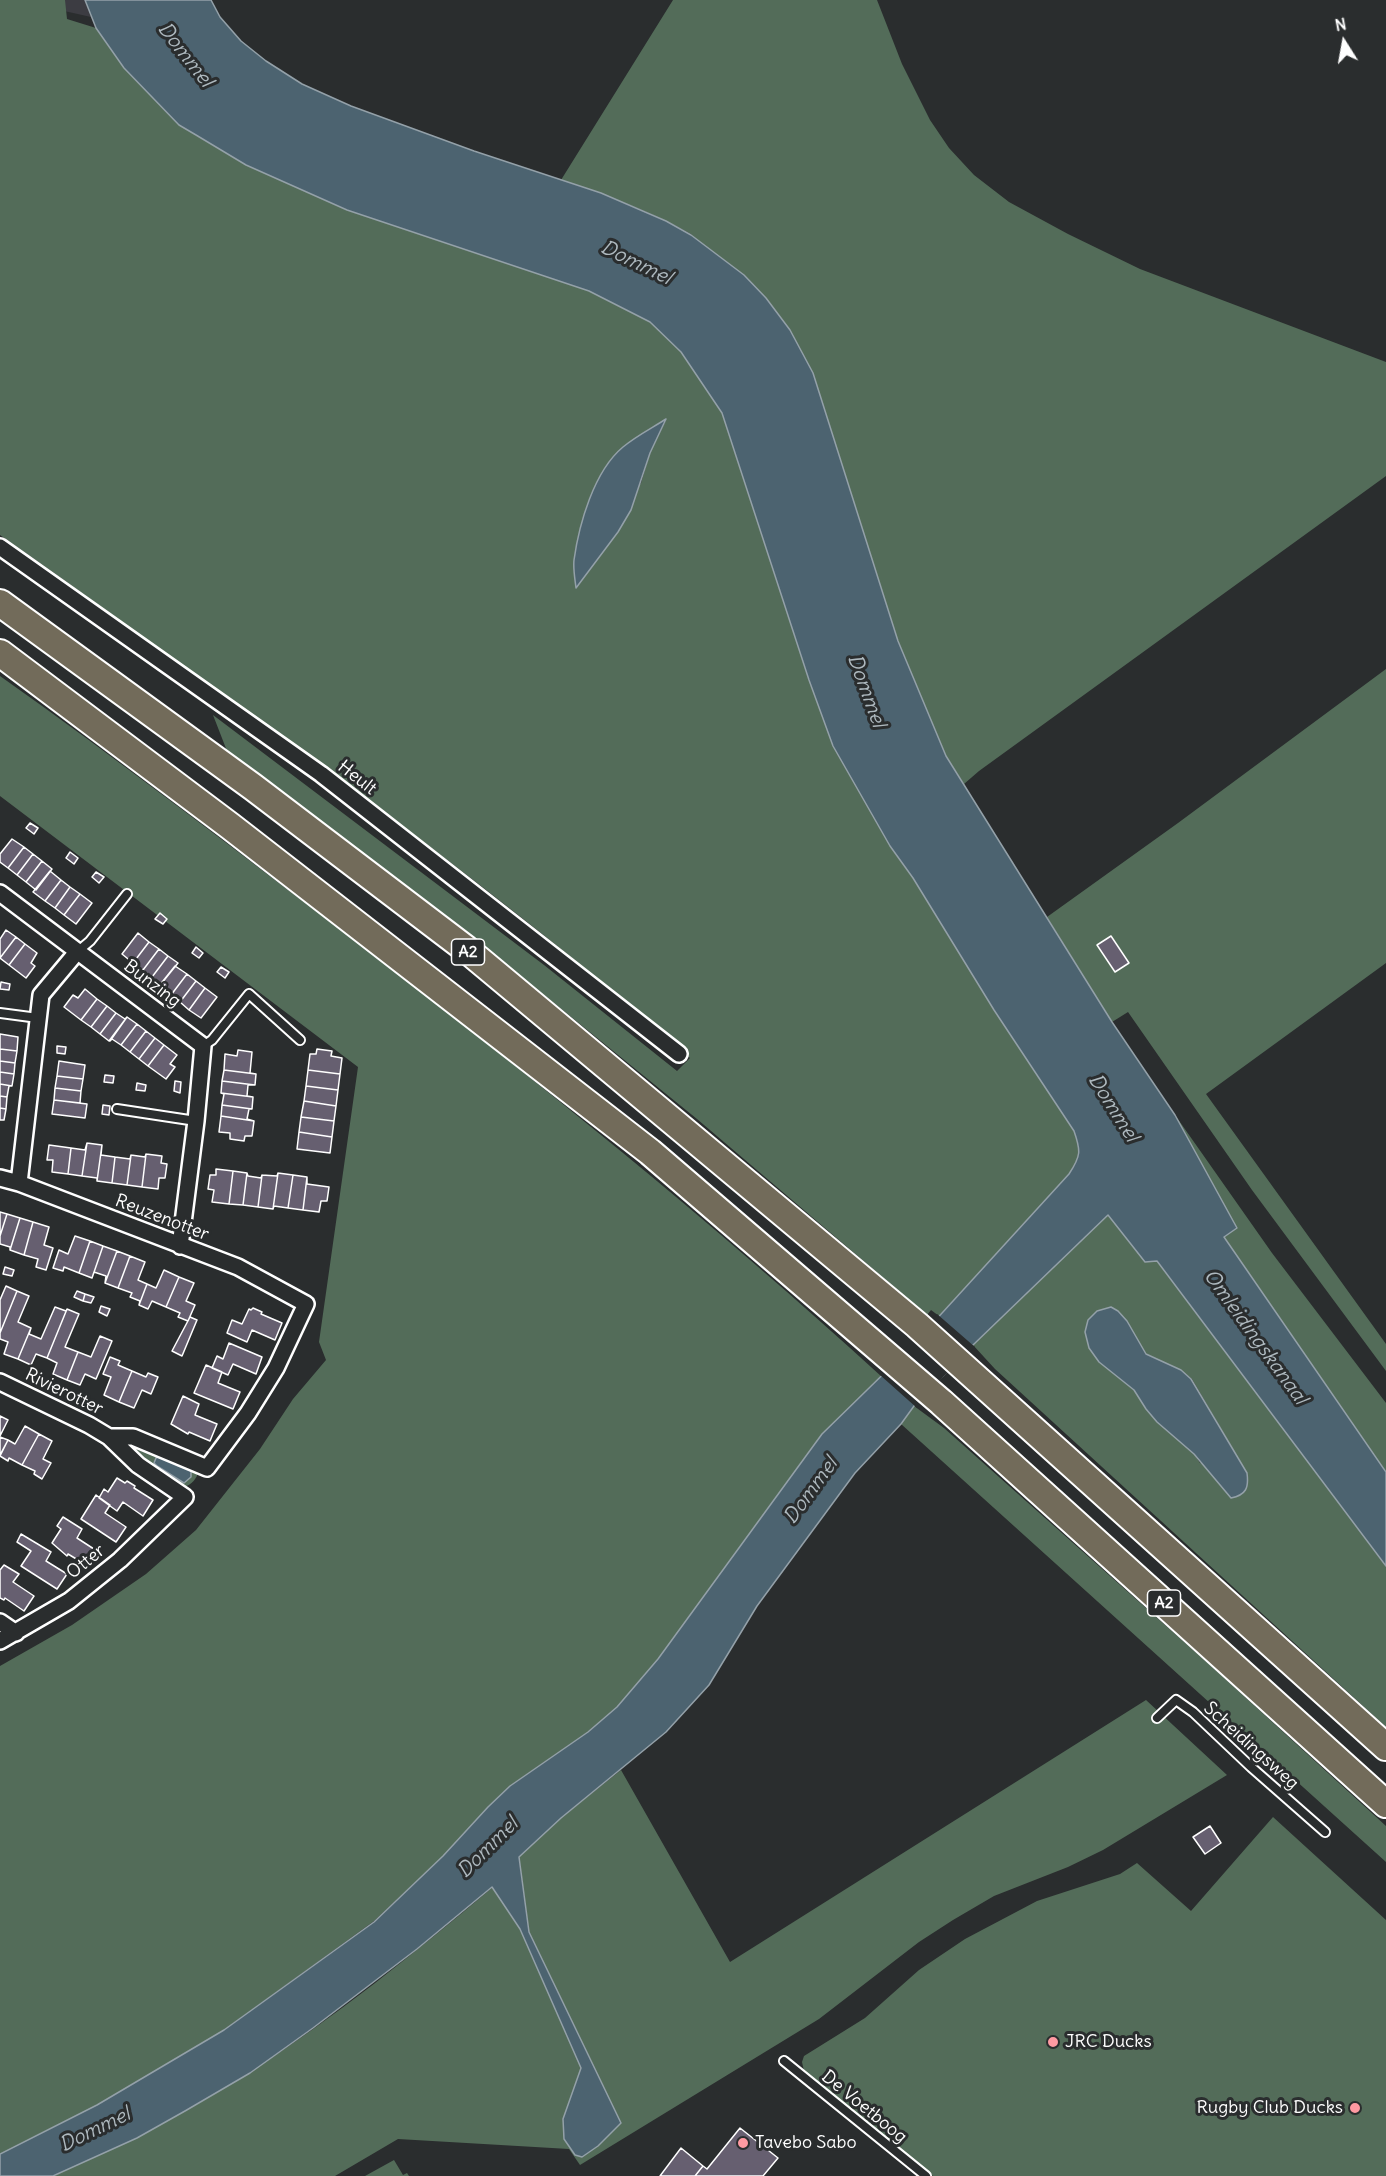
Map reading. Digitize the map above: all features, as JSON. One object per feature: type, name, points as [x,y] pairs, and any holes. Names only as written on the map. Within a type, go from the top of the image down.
[{"type":"highway","name":"A2","points":[[0,603],[253,787],[466,949],[917,1325],[1386,1747]]},
{"type":"highway","name":"A2","points":[[0,653],[230,826],[650,1152],[941,1402],[1386,1804]]},
{"type":"street","name":"Heult","points":[[0,547],[321,774],[679,1054]]},
{"type":"street","name":"Bunzing","points":[[0,893],[203,1047]]},
{"type":"street","points":[[20,1184],[41,995],[77,952]]},
{"type":"street","points":[[180,1246],[203,1047]]},
{"type":"street","name":"Reuzenotter","points":[[0,1178],[238,1267],[306,1304],[276,1368],[248,1413],[207,1468]]},
{"type":"street","name":"Rivierotter","points":[[0,1382],[110,1437],[138,1465],[185,1497]]},
{"type":"street","name":"Rivierotter","points":[[110,1437],[133,1437],[207,1468]]},
{"type":"street","name":"Otter","points":[[0,1641],[69,1601],[120,1560],[185,1497]]},
{"type":"street","points":[[0,1622],[16,1633]]},
{"type":"lane","points":[[77,952],[90,941],[127,894]]},
{"type":"lane","points":[[203,1047],[212,1040],[249,994],[300,1040]]},
{"type":"lane","points":[[0,1013],[38,1018]]},
{"type":"lane","points":[[117,1109],[196,1121]]},
{"type":"lane","name":"Scheidingsweg","points":[[1157,1718],[1176,1700],[1193,1712],[1325,1832]]},
{"type":"lane","name":"De Voetboog","points":[[784,2061],[926,2176]]},
{"type":"shaded area","points":[[15,0],[85,0],[91,17]]},
{"type":"green space","points":[[0,0],[65,0],[67,19],[96,28],[124,68],[179,125],[246,165],[347,210],[589,291],[650,322],[681,352],[722,413],[809,680],[890,846],[913,878],[994,1010],[1074,1131],[1079,1153],[1073,1168],[939,1316],[931,1310],[927,1315],[697,1119],[549,999],[227,751],[213,715],[544,965],[677,1071],[690,1058],[633,1008],[516,913],[396,822],[0,535]],"holes":[[[666,420],[650,453],[641,483],[574,563],[580,529],[593,492]]]},
{"type":"green space","points":[[673,0],[877,0],[902,64],[930,120],[949,148],[974,175],[1009,202],[1140,269],[1386,362],[1386,476],[964,784],[946,756],[898,641],[839,458],[691,234],[643,211],[561,180]]},
{"type":"green space","points":[[1386,669],[1386,963],[1206,1094],[1386,1344],[1386,1371],[1252,1190],[1128,1012],[1112,1022],[1047,917]]},
{"type":"green space","points":[[0,676],[222,840],[489,1045],[688,1207],[882,1377],[822,1434],[658,1659],[617,1707],[588,1732],[510,1786],[443,1856],[374,1921],[224,2030],[97,2105],[0,2154],[0,1666],[72,1625],[146,1574],[196,1530],[260,1449],[293,1399],[326,1360],[319,1342],[358,1067],[0,796]]},
{"type":"green space","points":[[1175,1115],[1272,1253],[1386,1403],[1386,1472],[1224,1237],[1236,1227]]},
{"type":"green space","points":[[1108,1215],[1145,1262],[1157,1261],[1386,1566],[1386,1727],[995,1369],[973,1345]],"holes":[[[1111,1307],[1146,1354],[1180,1370],[1192,1379],[1247,1473],[1200,1463],[1194,1454],[1157,1422],[1134,1390],[1123,1381],[1088,1320],[1097,1311]]]},
{"type":"green space","points":[[914,1406],[944,1428],[1210,1665],[1386,1826],[1386,1862],[901,1424]]},
{"type":"green space","points":[[126,1441],[198,1471],[197,1476],[192,1483],[184,1487],[123,1448]]},
{"type":"green space","points":[[1146,1700],[1227,1775],[1103,1850],[1068,1867],[994,1896],[953,1920],[919,1942],[819,2019],[580,2165],[569,2149],[398,2139],[335,2176],[53,2176],[153,2128],[250,2072],[374,1984],[493,1887],[520,1929],[608,2096],[529,1932],[519,1857],[561,1818],[621,1770],[730,1962]]},
{"type":"green space","points":[[1273,1817],[1386,1920],[1386,2176],[933,2176],[804,2071],[802,2062],[804,2056],[865,2018],[919,1970],[965,1939],[1037,1901],[1120,1874],[1137,1863],[1191,1911]]},
{"type":"green space","points":[[394,2160],[403,2175],[407,2173],[409,2176],[365,2176]]},
{"type":"water","points":[[85,0],[211,0],[220,17],[241,41],[266,61],[302,84],[351,106],[474,151],[601,193],[666,221],[691,235],[744,275],[766,298],[790,330],[813,373],[898,641],[946,756],[1112,1022],[1175,1115],[1237,1228],[1224,1237],[1386,1472],[1386,1566],[1157,1261],[1145,1262],[1108,1215],[973,1345],[914,1406],[901,1424],[855,1473],[757,1606],[709,1685],[666,1732],[561,1818],[519,1857],[529,1932],[621,2123],[598,2146],[582,2157],[575,2155],[564,2139],[563,2119],[581,2068],[520,1929],[492,1887],[417,1949],[250,2073],[137,2138],[53,2176],[0,2176],[0,2154],[97,2105],[224,2030],[374,1922],[443,1856],[510,1786],[588,1732],[617,1707],[658,1659],[822,1434],[911,1347],[1069,1174],[1078,1158],[1078,1144],[1074,1131],[994,1010],[913,878],[890,846],[833,746],[809,680],[722,413],[681,352],[650,322],[589,291],[347,210],[246,165],[179,125],[124,68],[96,28]]},
{"type":"water","points":[[666,419],[650,453],[631,510],[618,532],[576,588],[574,563],[576,546],[584,515],[596,484],[613,457],[623,447]]},
{"type":"water","points":[[1111,1307],[1127,1321],[1146,1354],[1181,1370],[1191,1379],[1247,1473],[1247,1487],[1243,1493],[1231,1498],[1194,1454],[1157,1422],[1134,1390],[1099,1362],[1089,1348],[1085,1332],[1088,1320],[1097,1311]]},
{"type":"water","points":[[160,1456],[191,1470],[191,1477],[184,1483],[157,1466],[154,1463]]},
{"type":"pier","points":[[937,1314],[975,1347],[944,1376],[917,1408],[880,1375]]},
{"type":"building","points":[[30,823],[38,828],[34,834],[26,828]]},
{"type":"building","points":[[12,839],[24,847],[8,868],[0,862],[0,854]]},
{"type":"building","points":[[24,847],[33,854],[17,875],[8,868]]},
{"type":"building","points":[[70,852],[78,858],[74,864],[66,858]]},
{"type":"building","points":[[33,854],[42,861],[26,882],[17,875]]},
{"type":"building","points":[[42,861],[52,869],[36,890],[26,882]]},
{"type":"building","points":[[50,871],[61,880],[45,901],[33,892]]},
{"type":"building","points":[[96,872],[104,877],[99,883],[92,877]]},
{"type":"building","points":[[61,880],[70,887],[55,908],[45,901]]},
{"type":"building","points":[[70,887],[80,894],[64,915],[55,908]]},
{"type":"building","points":[[80,894],[92,903],[76,924],[64,915]]},
{"type":"building","points":[[160,913],[167,919],[163,924],[155,919]]},
{"type":"building","points":[[6,930],[16,937],[0,958],[0,939]]},
{"type":"building","points":[[138,933],[149,942],[133,963],[122,954]]},
{"type":"building","points":[[1111,936],[1129,963],[1115,972],[1097,945]]},
{"type":"building","points":[[16,937],[25,944],[9,965],[0,958]]},
{"type":"building","points":[[149,942],[159,949],[143,970],[133,963]]},
{"type":"building","points":[[25,944],[37,953],[31,963],[35,966],[26,978],[9,965]]},
{"type":"building","points":[[196,947],[203,953],[199,958],[192,953]]},
{"type":"building","points":[[159,949],[168,956],[152,977],[143,970]]},
{"type":"building","points":[[168,956],[178,963],[161,984],[152,977]]},
{"type":"building","points":[[175,966],[187,974],[171,995],[159,986]]},
{"type":"building","points":[[221,967],[229,972],[225,978],[217,972]]},
{"type":"building","points":[[187,974],[196,981],[180,1002],[171,995]]},
{"type":"building","points":[[196,981],[205,988],[189,1010],[180,1002]]},
{"type":"building","points":[[1,982],[10,984],[9,990],[0,989]]},
{"type":"building","points":[[205,988],[217,997],[201,1018],[189,1010]]},
{"type":"building","points":[[85,989],[97,999],[81,1020],[64,1007],[73,995],[78,998]]},
{"type":"building","points":[[97,999],[107,1006],[91,1027],[81,1020]]},
{"type":"building","points":[[107,1006],[116,1013],[100,1034],[91,1027]]},
{"type":"building","points":[[116,1013],[125,1019],[127,1017],[109,1041],[100,1034]]},
{"type":"building","points":[[127,1017],[137,1024],[121,1045],[112,1039],[110,1041]]},
{"type":"building","points":[[137,1024],[146,1031],[130,1052],[121,1045]]},
{"type":"building","points":[[146,1031],[155,1038],[139,1059],[130,1052]]},
{"type":"building","points":[[0,1034],[18,1037],[17,1051],[0,1049]]},
{"type":"building","points":[[155,1038],[164,1045],[148,1066],[139,1059]]},
{"type":"building","points":[[164,1045],[177,1055],[170,1064],[175,1067],[166,1079],[148,1066]]},
{"type":"building","points":[[57,1046],[66,1047],[65,1054],[57,1053]]},
{"type":"building","points":[[0,1049],[17,1051],[15,1063],[0,1061]]},
{"type":"building","points":[[317,1049],[332,1051],[331,1056],[342,1058],[340,1074],[308,1070],[310,1054],[316,1054]]},
{"type":"building","points":[[238,1050],[252,1052],[250,1073],[256,1074],[224,1070],[225,1054],[237,1056]]},
{"type":"building","points":[[0,1061],[15,1063],[14,1074],[0,1072]]},
{"type":"building","points":[[59,1061],[85,1065],[83,1079],[57,1076]]},
{"type":"building","points":[[224,1070],[256,1074],[255,1085],[222,1081]]},
{"type":"building","points":[[308,1070],[340,1074],[338,1090],[306,1086]]},
{"type":"building","points":[[0,1072],[14,1074],[12,1086],[0,1084]]},
{"type":"building","points":[[105,1075],[114,1076],[113,1083],[104,1082]]},
{"type":"building","points":[[57,1076],[83,1079],[81,1091],[55,1088]]},
{"type":"building","points":[[175,1081],[181,1082],[180,1093],[174,1091]]},
{"type":"building","points":[[222,1081],[255,1085],[248,1085],[247,1096],[253,1097],[221,1093]]},
{"type":"building","points":[[137,1083],[146,1085],[145,1091],[136,1090]]},
{"type":"building","points":[[0,1084],[12,1086],[9,1086],[7,1097],[0,1096]]},
{"type":"building","points":[[306,1086],[338,1090],[336,1106],[304,1101]]},
{"type":"building","points":[[55,1088],[81,1091],[80,1103],[54,1100]]},
{"type":"building","points":[[221,1093],[253,1097],[252,1109],[222,1105],[224,1094]]},
{"type":"building","points":[[0,1096],[7,1097],[6,1109],[0,1108]]},
{"type":"building","points":[[54,1100],[87,1104],[85,1118],[52,1114]]},
{"type":"building","points":[[304,1101],[336,1106],[334,1121],[301,1117]]},
{"type":"building","points":[[103,1105],[110,1106],[109,1115],[102,1114]]},
{"type":"building","points":[[222,1105],[252,1109],[249,1109],[247,1119],[254,1121],[221,1116]]},
{"type":"building","points":[[0,1108],[6,1109],[4,1120],[0,1120]]},
{"type":"building","points":[[221,1116],[254,1121],[252,1136],[245,1136],[244,1141],[230,1139],[230,1133],[219,1132]]},
{"type":"building","points":[[301,1117],[334,1121],[332,1137],[299,1132]]},
{"type":"building","points":[[299,1132],[332,1137],[330,1153],[297,1149]]},
{"type":"building","points":[[87,1143],[102,1145],[97,1181],[97,1178],[82,1176]]},
{"type":"building","points":[[87,1143],[82,1176],[68,1174],[71,1148],[85,1150]]},
{"type":"building","points":[[49,1145],[71,1148],[68,1174],[52,1172],[53,1160],[47,1160]]},
{"type":"building","points":[[102,1145],[101,1155],[115,1157],[112,1183],[97,1181]]},
{"type":"building","points":[[146,1154],[162,1156],[161,1163],[167,1164],[165,1178],[159,1178],[158,1189],[142,1187]]},
{"type":"building","points":[[146,1154],[142,1187],[127,1185],[131,1155],[145,1157]]},
{"type":"building","points":[[131,1155],[127,1185],[112,1183],[115,1157],[130,1159]]},
{"type":"building","points":[[216,1169],[233,1171],[229,1204],[212,1202],[214,1190],[208,1189],[210,1175],[216,1175]]},
{"type":"building","points":[[233,1171],[247,1173],[243,1205],[229,1204]]},
{"type":"building","points":[[247,1173],[248,1176],[261,1178],[262,1175],[258,1207],[243,1205]]},
{"type":"building","points":[[278,1173],[293,1175],[288,1208],[274,1206],[273,1209]]},
{"type":"building","points":[[278,1173],[273,1209],[258,1207],[262,1175],[277,1176]]},
{"type":"building","points":[[293,1175],[307,1177],[303,1210],[288,1208]]},
{"type":"building","points":[[307,1177],[307,1184],[329,1187],[327,1201],[321,1201],[319,1212],[303,1210]]},
{"type":"building","points":[[0,1212],[7,1214],[0,1236]]},
{"type":"building","points":[[7,1214],[20,1218],[10,1250],[10,1247],[0,1244],[0,1236]]},
{"type":"building","points":[[20,1218],[33,1222],[24,1255],[10,1250]]},
{"type":"building","points":[[33,1222],[49,1227],[44,1245],[53,1248],[46,1270],[36,1267],[38,1259],[24,1255]]},
{"type":"building","points":[[75,1236],[90,1241],[79,1273],[64,1267],[63,1271],[53,1268],[59,1250],[68,1254]]},
{"type":"building","points":[[90,1241],[103,1246],[92,1278],[79,1273]]},
{"type":"building","points":[[103,1246],[117,1251],[105,1283],[106,1276],[94,1272]]},
{"type":"building","points":[[117,1251],[130,1256],[118,1288],[105,1283]]},
{"type":"building","points":[[130,1256],[145,1262],[138,1280],[147,1284],[139,1305],[140,1301],[130,1297],[132,1293],[118,1288]]},
{"type":"building","points":[[5,1267],[14,1270],[12,1276],[3,1274]]},
{"type":"building","points":[[164,1270],[179,1277],[166,1307],[152,1301],[148,1309],[139,1305],[147,1284],[156,1288]]},
{"type":"building","points":[[179,1277],[194,1283],[186,1301],[195,1305],[188,1321],[178,1317],[180,1313],[166,1307]]},
{"type":"building","points":[[6,1286],[17,1291],[0,1333],[0,1300]]},
{"type":"building","points":[[17,1291],[29,1296],[18,1322],[31,1328],[18,1359],[4,1354],[8,1342],[0,1339],[0,1333]]},
{"type":"building","points":[[77,1291],[85,1294],[83,1301],[74,1297]]},
{"type":"building","points":[[85,1294],[94,1297],[91,1303],[83,1301]]},
{"type":"building","points":[[101,1306],[110,1309],[107,1316],[99,1312]]},
{"type":"building","points":[[55,1307],[66,1311],[67,1309],[47,1358],[36,1354],[31,1365],[18,1359],[31,1328],[29,1334],[41,1339]]},
{"type":"building","points":[[253,1308],[282,1323],[275,1340],[252,1330],[247,1342],[227,1333],[232,1320],[242,1324],[249,1309]]},
{"type":"building","points":[[67,1309],[79,1314],[65,1347],[78,1352],[67,1380],[53,1374],[57,1363],[47,1358]]},
{"type":"building","points":[[190,1317],[197,1320],[182,1356],[172,1351]]},
{"type":"building","points":[[100,1336],[112,1341],[96,1379],[85,1374],[80,1385],[67,1380],[78,1352],[91,1357]]},
{"type":"building","points":[[229,1343],[262,1357],[256,1374],[233,1364],[228,1375],[212,1368],[217,1356],[223,1359]]},
{"type":"building","points":[[110,1357],[120,1361],[118,1365],[132,1371],[119,1402],[104,1395],[111,1377],[103,1374]]},
{"type":"building","points":[[206,1365],[222,1372],[218,1383],[240,1392],[233,1409],[194,1393]]},
{"type":"building","points":[[132,1371],[146,1377],[148,1373],[158,1377],[151,1394],[142,1390],[134,1408],[119,1402]]},
{"type":"building","points":[[183,1396],[199,1404],[195,1415],[217,1424],[210,1441],[189,1432],[188,1434],[171,1424]]},
{"type":"building","points":[[0,1416],[8,1420],[0,1436]]},
{"type":"building","points":[[25,1426],[39,1434],[22,1465],[0,1456],[8,1440],[15,1444]]},
{"type":"building","points":[[39,1434],[52,1441],[43,1459],[51,1463],[42,1479],[34,1474],[35,1471],[22,1465]]},
{"type":"building","points":[[0,1437],[8,1440],[0,1455]]},
{"type":"building","points":[[117,1478],[125,1483],[127,1481],[153,1500],[143,1516],[123,1502],[117,1511],[99,1498],[104,1489],[108,1492]]},
{"type":"building","points":[[96,1495],[110,1505],[105,1513],[126,1527],[116,1542],[81,1519]]},
{"type":"building","points":[[63,1517],[82,1529],[77,1538],[97,1551],[88,1566],[68,1554],[67,1556],[52,1543],[61,1529],[57,1526]]},
{"type":"building","points":[[21,1534],[51,1552],[46,1561],[67,1574],[57,1589],[21,1566],[31,1551],[17,1542]]},
{"type":"building","points":[[4,1565],[19,1574],[13,1582],[34,1596],[24,1611],[5,1598],[4,1600],[0,1598],[0,1570]]},
{"type":"building","points":[[1210,1826],[1221,1843],[1205,1854],[1193,1837]]},
{"type":"building","name":"Tavebo Sabo","points":[[740,2128],[778,2158],[763,2176],[695,2176],[703,2166],[707,2169]]},
{"type":"building","points":[[681,2148],[703,2166],[695,2176],[660,2176]]},
{"type":"place","name":"JRC Ducks","points":[[1053,2042]]},
{"type":"place","name":"Rugby Club Ducks","points":[[1355,2108]]},
{"type":"place","name":"Tavebo Sabo","points":[[743,2143]]},
{"type":"water label","name":"Dommel","points":[[185,55]]},
{"type":"water label","name":"Dommel","points":[[636,263]]},
{"type":"water label","name":"Dommel","points":[[866,691]]},
{"type":"water label","name":"Dommel","points":[[1113,1108]]},
{"type":"water label","name":"Omleidingskanaal","points":[[1255,1337]]},
{"type":"water label","name":"Dommel","points":[[811,1491]]},
{"type":"water label","name":"Dommel","points":[[488,1848]]},
{"type":"water label","name":"Dommel","points":[[95,2130]]}]
